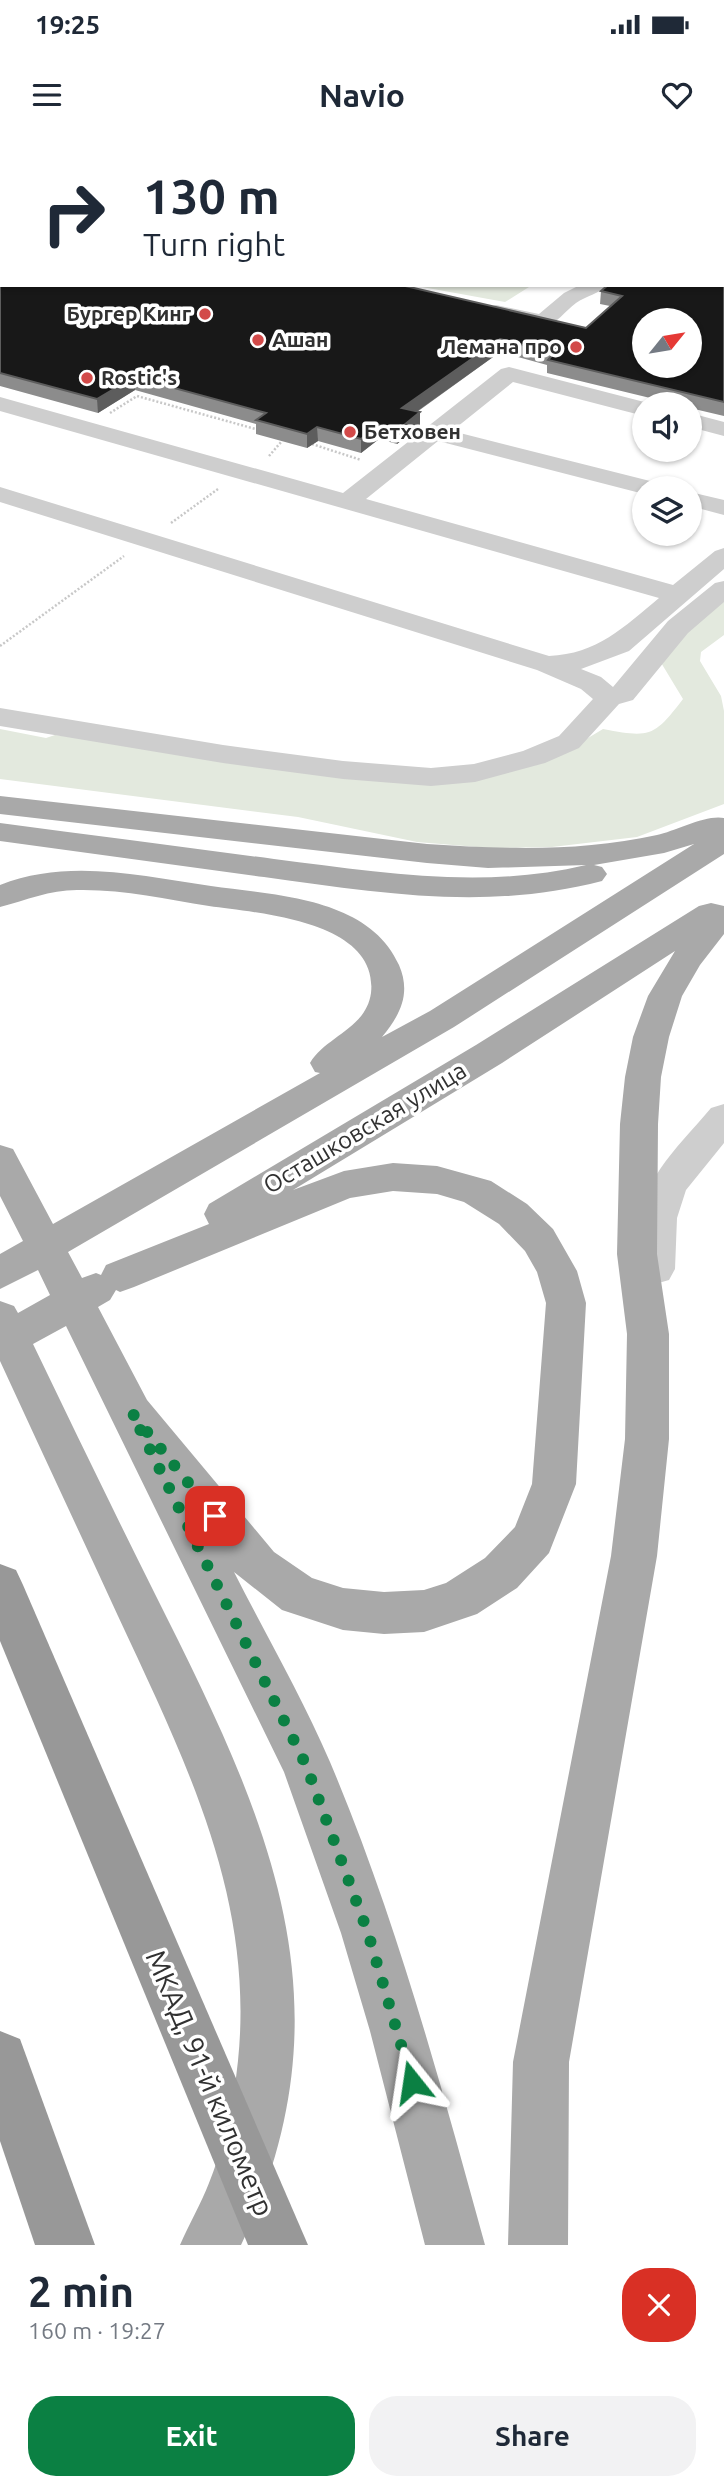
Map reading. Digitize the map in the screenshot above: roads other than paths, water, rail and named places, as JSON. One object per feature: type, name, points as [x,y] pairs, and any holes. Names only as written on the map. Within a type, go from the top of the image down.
[{"type":"highway","name":"МКАД, 91-й километр","points":[[0,1585],[278,2245]]},
{"type":"highway","points":[[0,2059],[65,2245]]},
{"type":"main road","points":[[2,823],[406,886],[463,891],[526,887],[578,877],[621,866],[717,832]]},
{"type":"main road","points":[[0,1273],[442,1019],[630,897],[717,832]]},
{"type":"main road","points":[[0,897],[14,890],[63,881],[122,883],[294,908],[338,923],[368,941],[384,961],[389,987],[381,1013],[361,1041],[106,1214]]},
{"type":"main road","name":"Осташковская улица","points":[[0,1343],[120,1276],[489,1054],[724,904]]},
{"type":"main road","points":[[538,2245],[541,2062],[634,1556],[647,1439],[648,1334],[638,1254],[639,1124],[643,1077],[651,1037],[664,996],[693,950],[724,916]]},
{"type":"main road","points":[[0,1159],[132,1413],[165,1465],[306,1765],[368,1933],[398,2031],[455,2241]]},
{"type":"main road","points":[[120,1276],[344,1185],[393,1177],[438,1180],[477,1191],[513,1214],[539,1240],[557,1271],[566,1303],[554,1484],[533,1539],[501,1573],[460,1599],[424,1611],[384,1613],[343,1609],[298,1594],[258,1566],[165,1465]]},
{"type":"main road","points":[[0,1317],[185,1706],[234,1819],[253,1887],[266,1962],[269,2048],[256,2132],[222,2223],[210,2245]]},
{"type":"street","points":[[478,306],[542,321],[571,298],[593,287]]},
{"type":"street","points":[[346,502],[509,374],[632,406]]},
{"type":"street","points":[[0,404],[104,424],[308,491],[676,594]]},
{"type":"street","points":[[104,424],[134,417]]},
{"type":"street","points":[[702,423],[724,429]]},
{"type":"street","points":[[434,433],[632,484]]},
{"type":"street","points":[[259,442],[305,467],[300,483],[308,491]]},
{"type":"street","points":[[0,494],[547,664],[591,683],[609,698]]},
{"type":"street","points":[[702,502],[723,507]]},
{"type":"street","points":[[547,664],[571,663],[619,645],[724,556]]},
{"type":"street","points":[[0,717],[274,761],[431,777],[475,773],[546,752],[569,742],[609,698],[623,694],[678,627],[724,589]]},
{"type":"street","points":[[648,1334],[657,1218],[668,1185],[686,1160],[720,1128]]},
{"type":"place","name":"Бургер Кинг","points":[[205,314]]},
{"type":"place","name":"Ашан","points":[[258,340]]},
{"type":"place","name":"Лемана про","points":[[576,347]]},
{"type":"place","name":"Rostic's","points":[[87,378]]},
{"type":"place","name":"Бетховен","points":[[350,432]]}]
